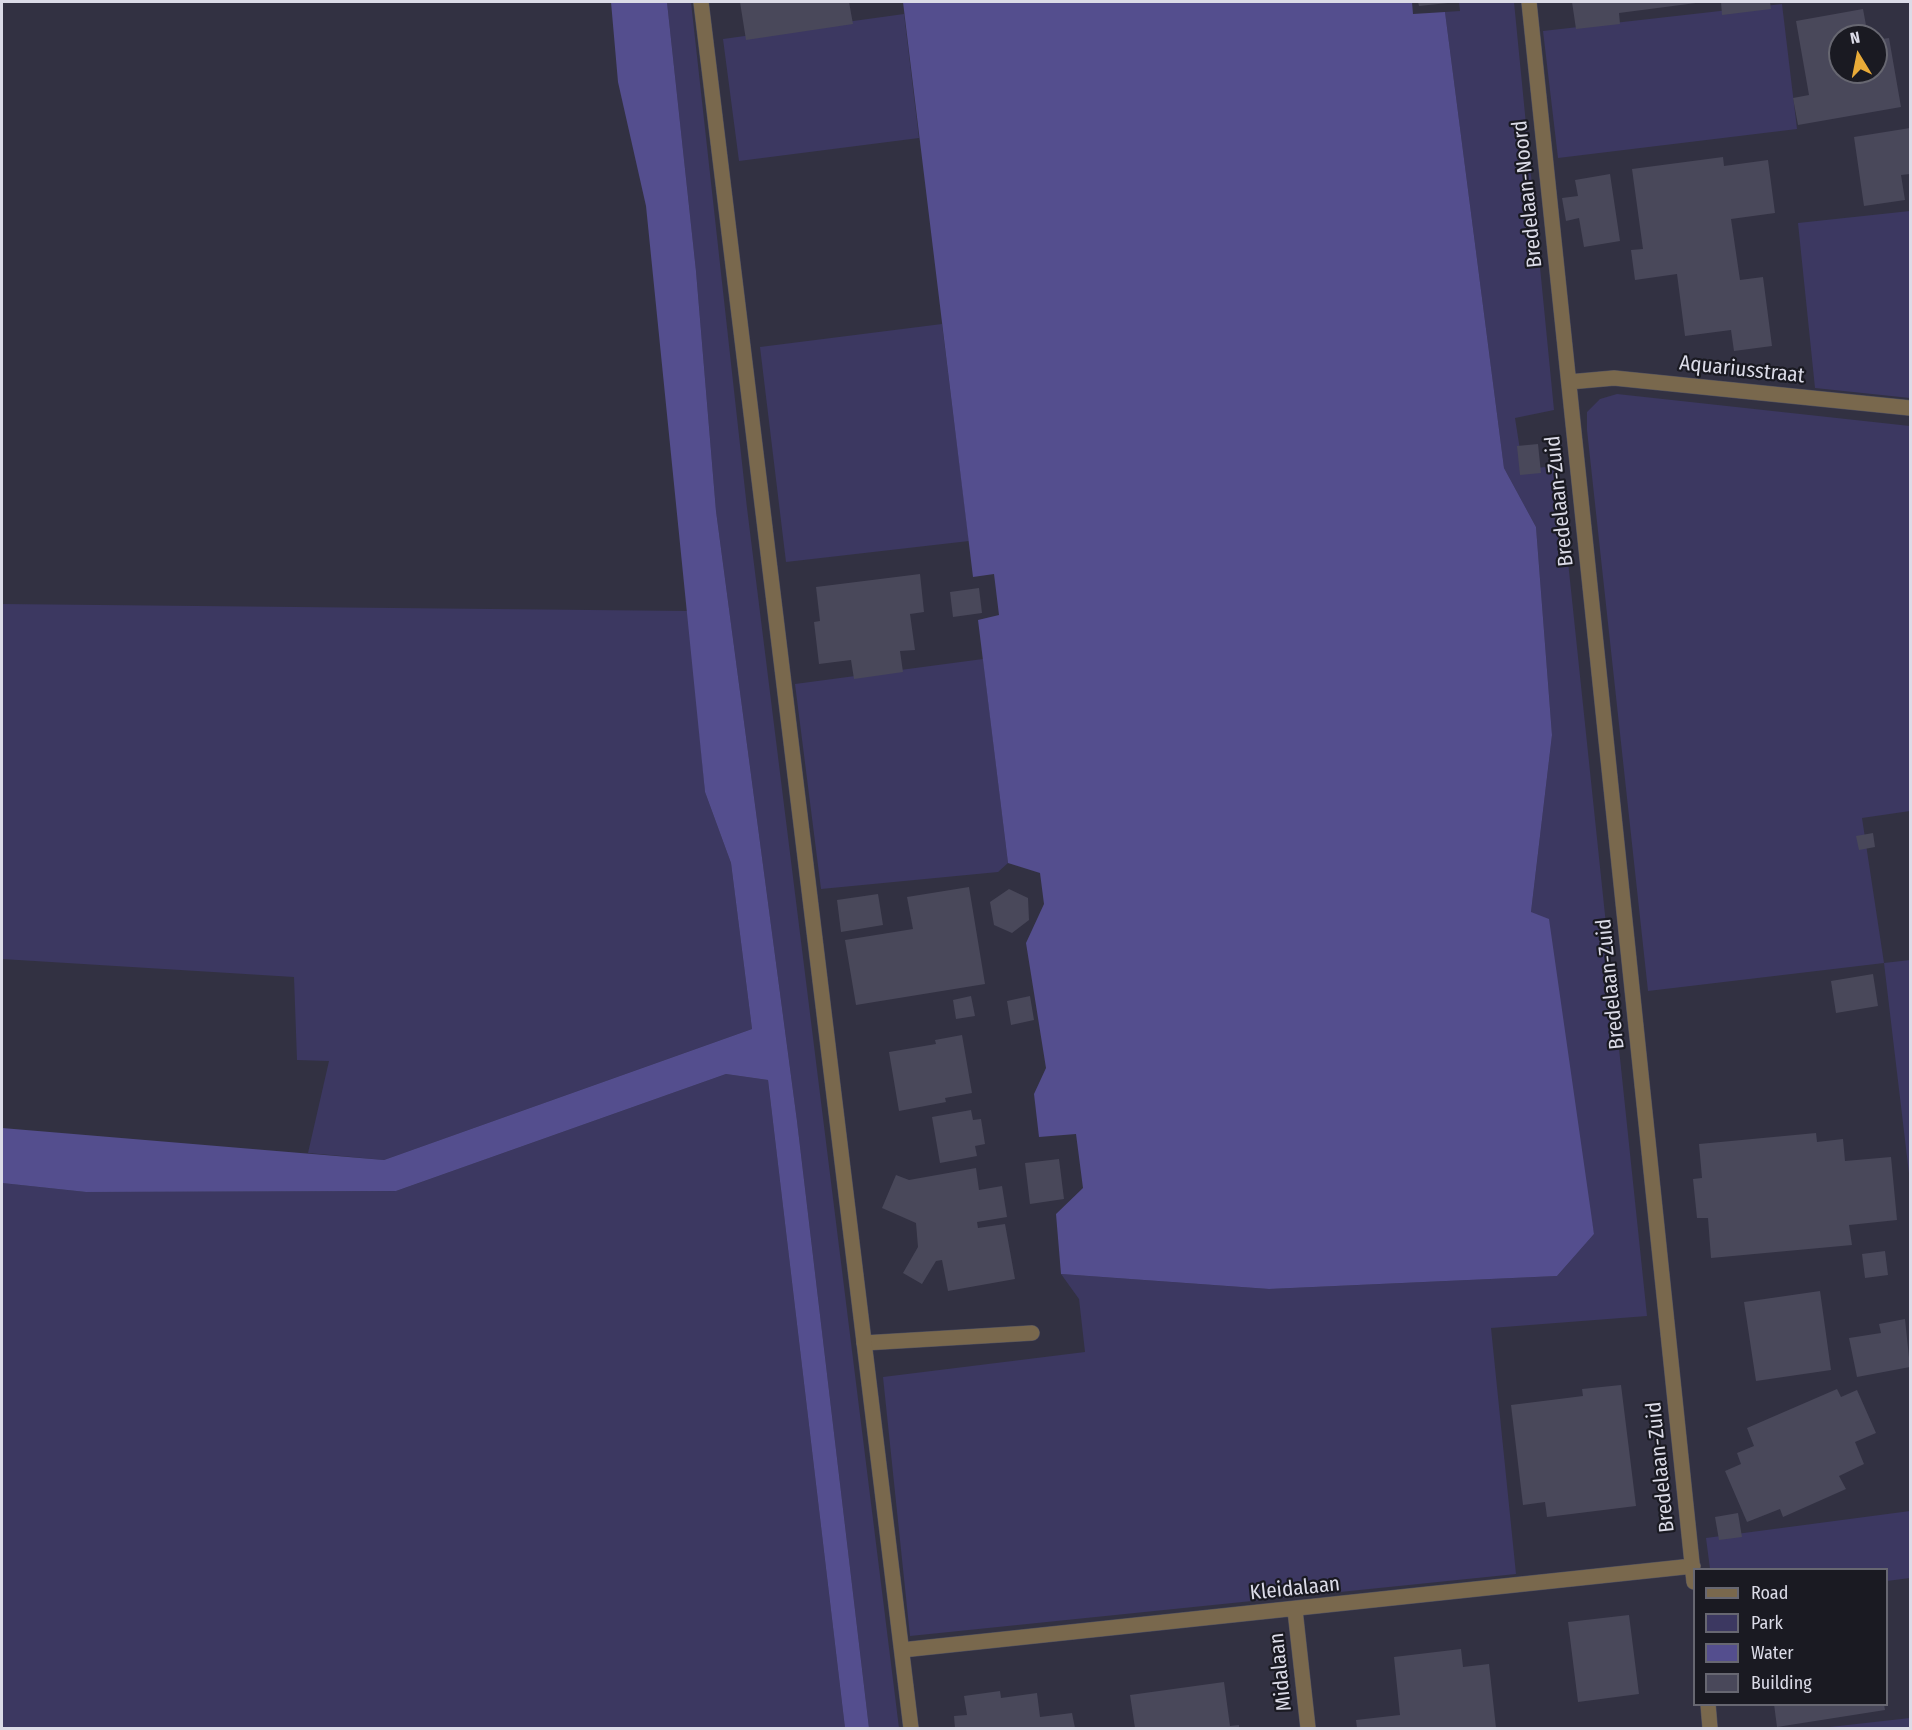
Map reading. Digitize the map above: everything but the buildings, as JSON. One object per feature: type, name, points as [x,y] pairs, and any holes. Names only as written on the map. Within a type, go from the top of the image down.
[{"type":"street","points":[[701,2],[911,1728]]},
{"type":"street","name":"Bredelaan-Noord","points":[[1529,2],[1569,382]]},
{"type":"street","name":"Aquariusstraat","points":[[1569,382],[1614,378],[1911,408]]},
{"type":"street","name":"Bredelaan-Zuid","points":[[1569,382],[1693,1566]]},
{"type":"street","points":[[864,1343],[1032,1333]]},
{"type":"street","name":"Kleidalaan","points":[[902,1650],[1693,1566]]},
{"type":"street","name":"Midalaan","points":[[1295,1610],[1308,1728]]},
{"type":"street","points":[[1708,1706],[1710,1728]]},
{"type":"green space","points":[[667,2],[691,2],[747,508],[899,1728],[869,1728],[797,1121],[716,511],[696,271]]},
{"type":"green space","points":[[1459,2],[1514,2],[1554,410],[1515,418],[1523,469],[1558,466],[1647,1316],[1491,1328],[1516,1574],[910,1636],[883,1377],[1085,1352],[1079,1299],[1061,1274],[1269,1289],[1557,1276],[1594,1234],[1531,912],[1552,735],[1536,527],[1504,468],[1445,12],[1460,11]]},
{"type":"green space","points":[[1782,4],[1797,129],[1558,158],[1543,31]]},
{"type":"green space","points":[[904,14],[919,138],[739,161],[723,39]]},
{"type":"green space","points":[[1910,211],[1910,398],[1815,388],[1798,223]]},
{"type":"green space","points":[[942,324],[969,541],[786,562],[760,347]]},
{"type":"green space","points":[[1617,394],[1910,426],[1910,811],[1862,818],[1884,963],[1648,991],[1587,430],[1587,412],[1600,399]]},
{"type":"green space","points":[[2,604],[689,611],[705,792],[731,863],[752,1029],[384,1160],[308,1153],[329,1061],[297,1060],[294,977],[2,959]]},
{"type":"green space","points":[[983,659],[1008,863],[998,872],[821,889],[795,684]]},
{"type":"green space","points":[[1910,960],[1910,1182],[1884,963]]},
{"type":"green space","points":[[726,1074],[768,1080],[845,1728],[2,1728],[2,1183],[86,1192],[396,1191]]},
{"type":"green space","points":[[1910,1511],[1910,1578],[1888,1581],[1888,1568],[1710,1568],[1706,1538]]},
{"type":"green space","points":[[1910,1718],[1910,1728],[1821,1728]]},
{"type":"water","points":[[611,2],[667,2],[696,271],[716,511],[797,1121],[869,1728],[845,1728],[768,1080],[726,1074],[396,1191],[86,1192],[2,1183],[2,1128],[384,1160],[752,1029],[731,863],[705,792],[646,206],[618,82]]},
{"type":"water","points":[[903,2],[1412,2],[1413,14],[1445,12],[1504,468],[1536,527],[1552,735],[1531,912],[1549,919],[1594,1234],[1557,1276],[1269,1289],[1061,1274],[1056,1214],[1083,1188],[1076,1134],[1039,1137],[1034,1094],[1046,1068],[1026,943],[1044,904],[1040,873],[1008,863],[978,620],[999,615],[994,574],[973,577]]}]
